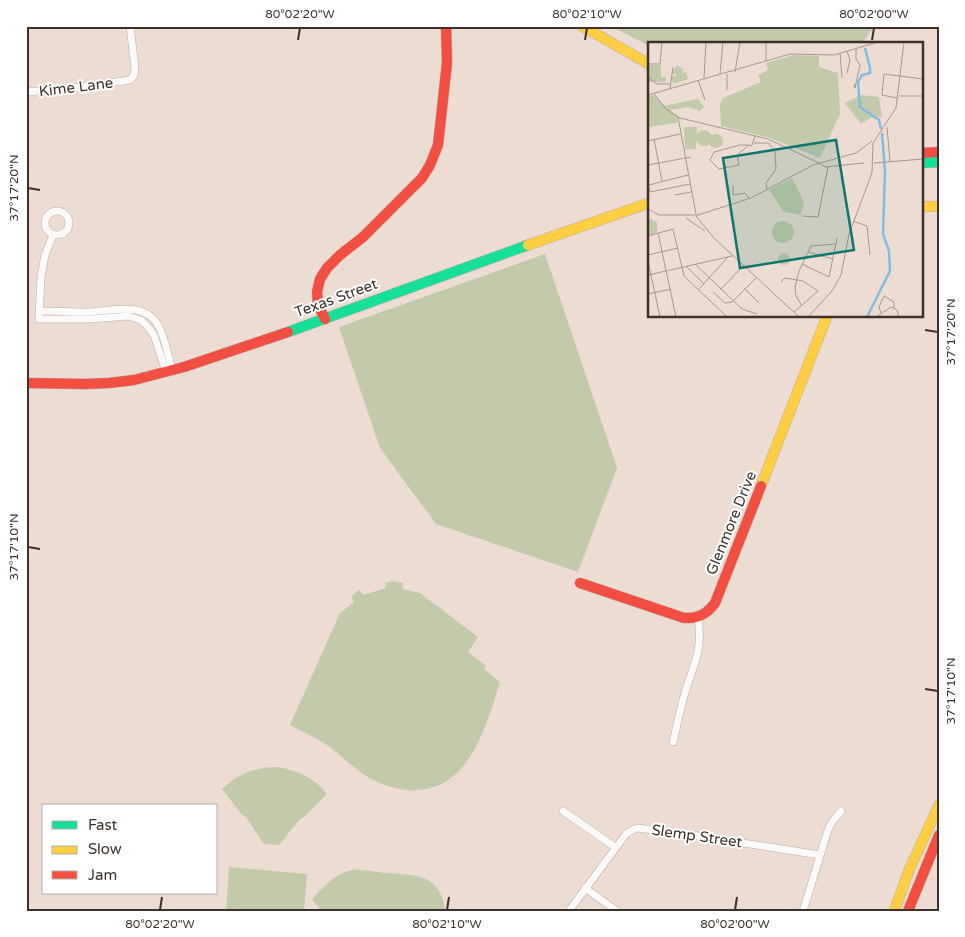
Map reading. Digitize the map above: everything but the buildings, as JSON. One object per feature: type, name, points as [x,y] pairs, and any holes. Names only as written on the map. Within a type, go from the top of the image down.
[{"type":"main road","points":[[325,319],[318,305],[317,292],[320,279],[327,268],[363,237],[416,185],[430,165],[438,145],[447,63],[446,26]]},
{"type":"main road","points":[[582,26],[648,63]]},
{"type":"main road","points":[[922,153],[939,152]]},
{"type":"main road","points":[[922,163],[939,162]]},
{"type":"main road","name":"Texas Street","points":[[26,383],[94,384],[139,379],[169,371],[240,349],[567,231],[648,204]]},
{"type":"main road","points":[[922,207],[939,206]]},
{"type":"main road","name":"Glenmore Drive","points":[[698,618],[711,610],[715,603],[826,318]]},
{"type":"main road","points":[[580,583],[684,618],[698,618]]},
{"type":"main road","points":[[894,911],[910,868],[939,805]]},
{"type":"main road","points":[[908,911],[939,835]]},
{"type":"street","name":"Kime Lane","points":[[26,92],[130,80],[134,75],[135,68],[130,26]]},
{"type":"street","points":[[53,235],[41,277],[39,319],[91,319],[128,316],[141,320],[154,335],[169,371]]},
{"type":"street","points":[[40,310],[89,312],[126,308],[144,313],[151,317],[160,330],[169,371]]},
{"type":"street","points":[[673,742],[685,693],[698,654],[700,631],[698,618]]},
{"type":"street","points":[[563,810],[616,847],[569,911]]},
{"type":"street","points":[[803,911],[828,830],[841,811]]},
{"type":"street","name":"Slemp Street","points":[[616,847],[626,834],[641,828],[820,855]]},
{"type":"street","points":[[585,888],[616,911]]},
{"type":"green space","points":[[611,26],[874,26],[863,42],[648,42],[648,45]]},
{"type":"green space","points":[[545,254],[617,468],[578,572],[436,524],[380,448],[339,327]]},
{"type":"green space","points":[[391,581],[403,583],[402,589],[420,593],[478,637],[468,652],[486,666],[484,669],[500,682],[482,734],[464,766],[451,778],[436,786],[417,790],[404,790],[392,787],[369,778],[329,746],[290,725],[340,613],[354,602],[351,597],[359,590],[363,595],[386,588],[385,583]]},
{"type":"green space","points":[[277,767],[292,770],[311,779],[327,794],[300,819],[279,845],[264,844],[245,816],[242,815],[222,789],[234,779],[248,772],[262,768]]},
{"type":"green space","points":[[229,867],[307,874],[304,911],[226,911]]},
{"type":"green space","points":[[353,870],[406,874],[424,879],[438,889],[445,911],[321,911],[312,899],[335,877]]},
{"type":"traffic: fast","points":[[922,163],[939,162]]},
{"type":"traffic: fast","points":[[288,332],[528,245]]},
{"type":"traffic: slow","points":[[582,26],[648,63]]},
{"type":"traffic: slow","points":[[528,245],[648,203]]},
{"type":"traffic: slow","points":[[922,207],[939,206]]},
{"type":"traffic: slow","points":[[761,486],[826,318]]},
{"type":"traffic: slow","points":[[894,911],[910,868],[939,805]]},
{"type":"traffic: jam","points":[[325,319],[318,305],[317,292],[320,279],[327,268],[363,237],[422,178],[430,165],[438,145],[447,63],[446,26]]},
{"type":"traffic: jam","points":[[922,153],[939,152]]},
{"type":"traffic: jam","points":[[26,383],[85,384],[134,380],[184,367],[288,332]]},
{"type":"traffic: jam","points":[[580,583],[684,618],[694,618],[702,615],[715,603],[761,486]]},
{"type":"traffic: jam","points":[[908,911],[939,835]]}]
